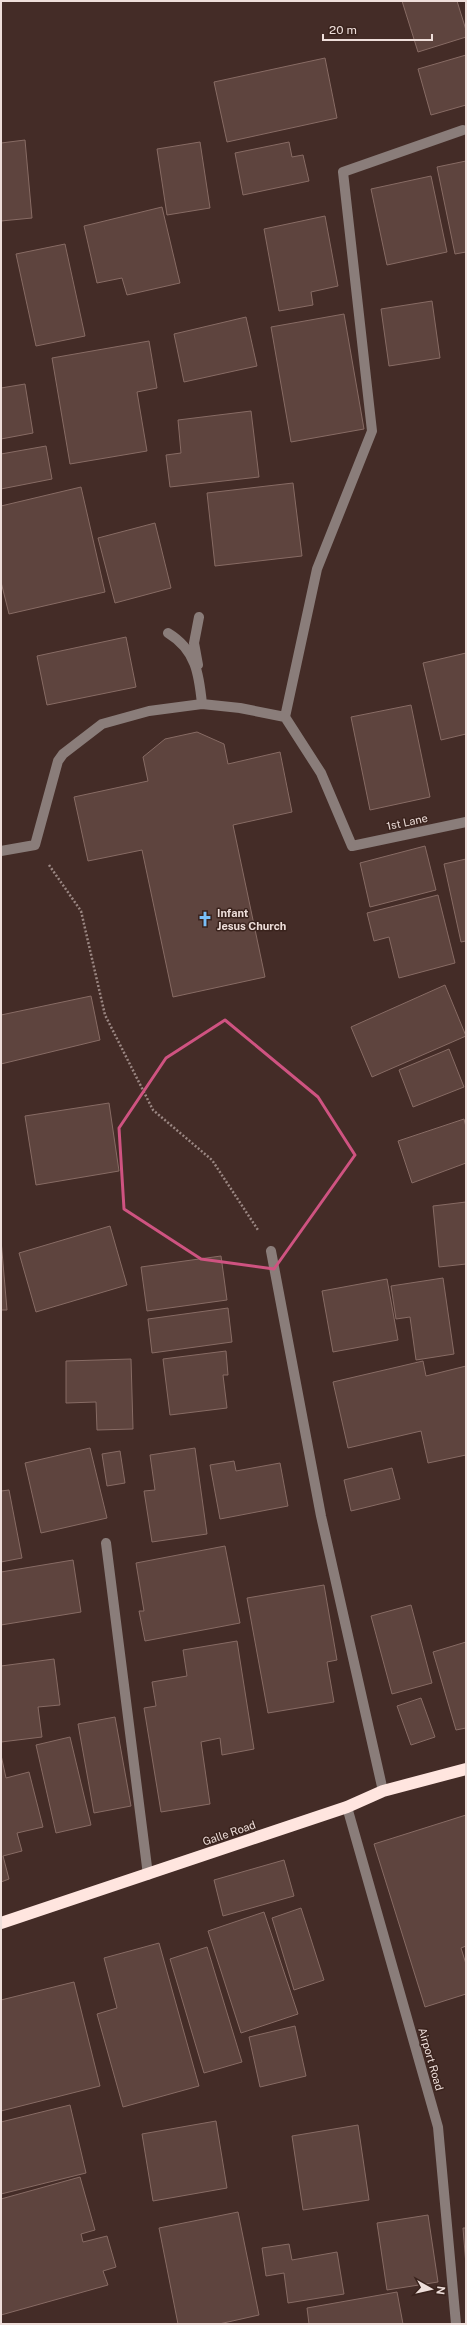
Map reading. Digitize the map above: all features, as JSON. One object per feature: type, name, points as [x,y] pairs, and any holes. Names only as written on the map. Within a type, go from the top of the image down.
[{"type":"highway","name":"Galle Road","points":[[1,1923],[148,1875],[347,1807],[383,1791],[466,1769]]},
{"type":"street","points":[[1,851],[35,845],[58,761],[63,754],[102,724],[148,711],[202,704],[240,708],[285,717],[317,569],[372,431],[343,172],[463,130]]},
{"type":"street","points":[[199,617],[194,643],[202,704]]},
{"type":"street","points":[[168,633],[181,641],[199,673]]},
{"type":"street","name":"1st Lane","points":[[285,717],[321,773],[352,846],[466,822]]},
{"type":"street","points":[[271,1251],[321,1516],[383,1791]]},
{"type":"street","points":[[106,1543],[148,1875]]},
{"type":"street","name":"Airport Road","points":[[347,1807],[438,2127],[456,2324]]},
{"type":"path","points":[[35,845],[81,911],[105,1015],[153,1110],[212,1160],[271,1251]]},
{"type":"highlighted area","points":[[225,1020],[318,1097],[355,1155],[274,1269],[201,1259],[124,1209],[119,1128],[166,1058]]},
{"type":"building","points":[[402,1],[457,1],[466,30],[466,37],[418,52]]},
{"type":"building","points":[[466,55],[466,105],[431,115],[418,69]]},
{"type":"building","points":[[325,58],[337,118],[227,142],[214,82]]},
{"type":"building","points":[[25,140],[32,218],[1,221],[1,143]]},
{"type":"building","points":[[200,142],[210,208],[167,215],[157,149]]},
{"type":"building","points":[[289,142],[292,157],[303,155],[309,181],[243,195],[235,153]]},
{"type":"building","points":[[466,161],[466,252],[455,254],[437,167]]},
{"type":"building","points":[[431,176],[447,252],[387,265],[371,189]]},
{"type":"building","points":[[162,207],[180,283],[127,295],[122,278],[97,283],[84,226]]},
{"type":"building","points":[[325,216],[338,286],[311,292],[313,305],[279,311],[264,229]]},
{"type":"building","points":[[65,244],[85,336],[36,346],[16,254]]},
{"type":"building","points":[[432,301],[440,358],[389,366],[381,309]]},
{"type":"building","points":[[344,314],[364,429],[291,442],[271,327]]},
{"type":"building","points":[[246,317],[257,366],[184,382],[174,334]]},
{"type":"building","points":[[149,341],[157,388],[137,392],[147,451],[70,464],[52,358]]},
{"type":"building","points":[[25,384],[33,433],[1,439],[1,388]]},
{"type":"building","points":[[251,411],[259,477],[170,487],[166,455],[181,453],[178,420]]},
{"type":"building","points":[[46,446],[52,479],[1,489],[1,454]]},
{"type":"building","points":[[293,483],[302,556],[215,566],[207,493]]},
{"type":"building","points":[[81,487],[105,592],[9,614],[1,582],[1,506]]},
{"type":"building","points":[[155,523],[171,588],[115,603],[98,538]]},
{"type":"building","points":[[126,637],[136,687],[47,705],[37,656]]},
{"type":"building","points":[[466,653],[466,734],[441,740],[423,663]]},
{"type":"building","points":[[411,705],[430,797],[370,810],[351,717]]},
{"type":"building","name":"Infant Jesus Church","points":[[197,732],[224,744],[228,764],[280,752],[292,812],[233,825],[265,977],[173,997],[142,850],[88,861],[74,797],[148,781],[143,757],[165,739]]},
{"type":"building","points":[[425,846],[436,890],[370,907],[360,863]]},
{"type":"building","points":[[466,859],[466,941],[461,942],[444,864]]},
{"type":"building","points":[[438,895],[455,963],[399,978],[389,937],[374,941],[367,913]]},
{"type":"building","points":[[445,985],[466,1036],[372,1077],[351,1027]]},
{"type":"building","points":[[91,996],[100,1040],[1,1064],[1,1015]]},
{"type":"building","points":[[449,1049],[464,1087],[413,1107],[399,1070]]},
{"type":"building","points":[[109,1103],[119,1171],[36,1185],[25,1116]]},
{"type":"building","points":[[464,1119],[466,1127],[466,1163],[412,1183],[398,1141]]},
{"type":"building","points":[[466,1202],[466,1264],[439,1267],[433,1206]]},
{"type":"building","points":[[110,1226],[127,1285],[36,1312],[19,1253]]},
{"type":"building","points":[[1,1240],[7,1310],[1,1310]]},
{"type":"building","points":[[221,1256],[227,1300],[147,1311],[141,1267]]},
{"type":"building","points":[[443,1278],[454,1354],[416,1360],[410,1317],[396,1319],[391,1286]]},
{"type":"building","points":[[387,1279],[398,1340],[333,1352],[322,1291]]},
{"type":"building","points":[[228,1308],[232,1342],[152,1353],[148,1319]]},
{"type":"building","points":[[226,1351],[228,1375],[223,1375],[227,1408],[170,1415],[163,1359]]},
{"type":"building","points":[[131,1359],[133,1429],[97,1430],[96,1402],[66,1403],[66,1361]]},
{"type":"building","points":[[423,1361],[426,1376],[466,1366],[466,1455],[428,1463],[421,1431],[348,1448],[333,1382]]},
{"type":"building","points":[[90,1448],[107,1518],[41,1533],[25,1463]]},
{"type":"building","points":[[195,1448],[207,1534],[152,1542],[144,1491],[155,1490],[150,1455]]},
{"type":"building","points":[[120,1451],[125,1483],[107,1486],[102,1454]]},
{"type":"building","points":[[234,1461],[236,1471],[280,1463],[288,1506],[220,1519],[210,1465]]},
{"type":"building","points":[[392,1468],[400,1499],[351,1511],[344,1480]]},
{"type":"building","points":[[9,1490],[22,1558],[1,1562],[1,1491]]},
{"type":"building","points":[[225,1546],[240,1623],[145,1641],[139,1611],[144,1611],[136,1563]]},
{"type":"building","points":[[73,1560],[81,1612],[1,1625],[1,1572]]},
{"type":"building","points":[[324,1585],[337,1660],[327,1662],[334,1702],[268,1713],[247,1598]]},
{"type":"building","points":[[411,1605],[432,1683],[392,1694],[371,1616]]},
{"type":"building","points":[[237,1641],[254,1749],[222,1755],[220,1738],[201,1742],[210,1804],[161,1812],[144,1708],[156,1706],[152,1682],[187,1676],[183,1650]]},
{"type":"building","points":[[466,1642],[466,1728],[456,1730],[433,1652]]},
{"type":"building","points":[[54,1659],[60,1705],[38,1707],[42,1737],[1,1742],[1,1666]]},
{"type":"building","points":[[421,1698],[435,1737],[411,1745],[397,1706]]},
{"type":"building","points":[[115,1717],[131,1806],[94,1813],[78,1724]]},
{"type":"building","points":[[70,1737],[91,1825],[56,1833],[36,1745]]},
{"type":"building","points":[[1,1755],[6,1778],[29,1772],[43,1827],[17,1833],[22,1851],[3,1856],[9,1879],[1,1882]]},
{"type":"building","points":[[466,1815],[466,1946],[461,1948],[466,1964],[466,1994],[425,2007],[374,1844]]},
{"type":"building","points":[[284,1860],[294,1896],[223,1916],[214,1880]]},
{"type":"building","points":[[301,1908],[324,1980],[294,1990],[272,1918]]},
{"type":"building","points":[[264,1912],[298,2014],[241,2033],[208,1931]]},
{"type":"building","points":[[159,1943],[199,2086],[123,2107],[97,2014],[117,2008],[104,1958]]},
{"type":"building","points":[[207,1947],[242,2062],[204,2073],[170,1959]]},
{"type":"building","points":[[74,1982],[100,2086],[1,2111],[1,2000]]},
{"type":"building","points":[[295,2026],[306,2076],[260,2087],[249,2037]]},
{"type":"building","points":[[70,2105],[86,2173],[1,2194],[1,2122]]},
{"type":"building","points":[[216,2121],[227,2188],[153,2201],[142,2134]]},
{"type":"building","points":[[358,2125],[369,2200],[303,2210],[292,2136]]},
{"type":"building","points":[[80,2177],[95,2230],[81,2234],[83,2242],[107,2236],[116,2267],[103,2271],[108,2285],[1,2315],[1,2199]]},
{"type":"building","points":[[238,2212],[259,2315],[219,2324],[178,2324],[159,2228]]},
{"type":"building","points":[[428,2215],[438,2282],[387,2290],[377,2223]]},
{"type":"building","points":[[463,2228],[466,2228],[466,2265]]},
{"type":"building","points":[[289,2244],[292,2260],[337,2252],[344,2294],[288,2303],[284,2273],[266,2276],[262,2248]]},
{"type":"building","points":[[397,2292],[403,2324],[309,2324],[307,2308]]},
{"type":"place","name":"Infant Jesus Church","points":[[205,919]]}]
